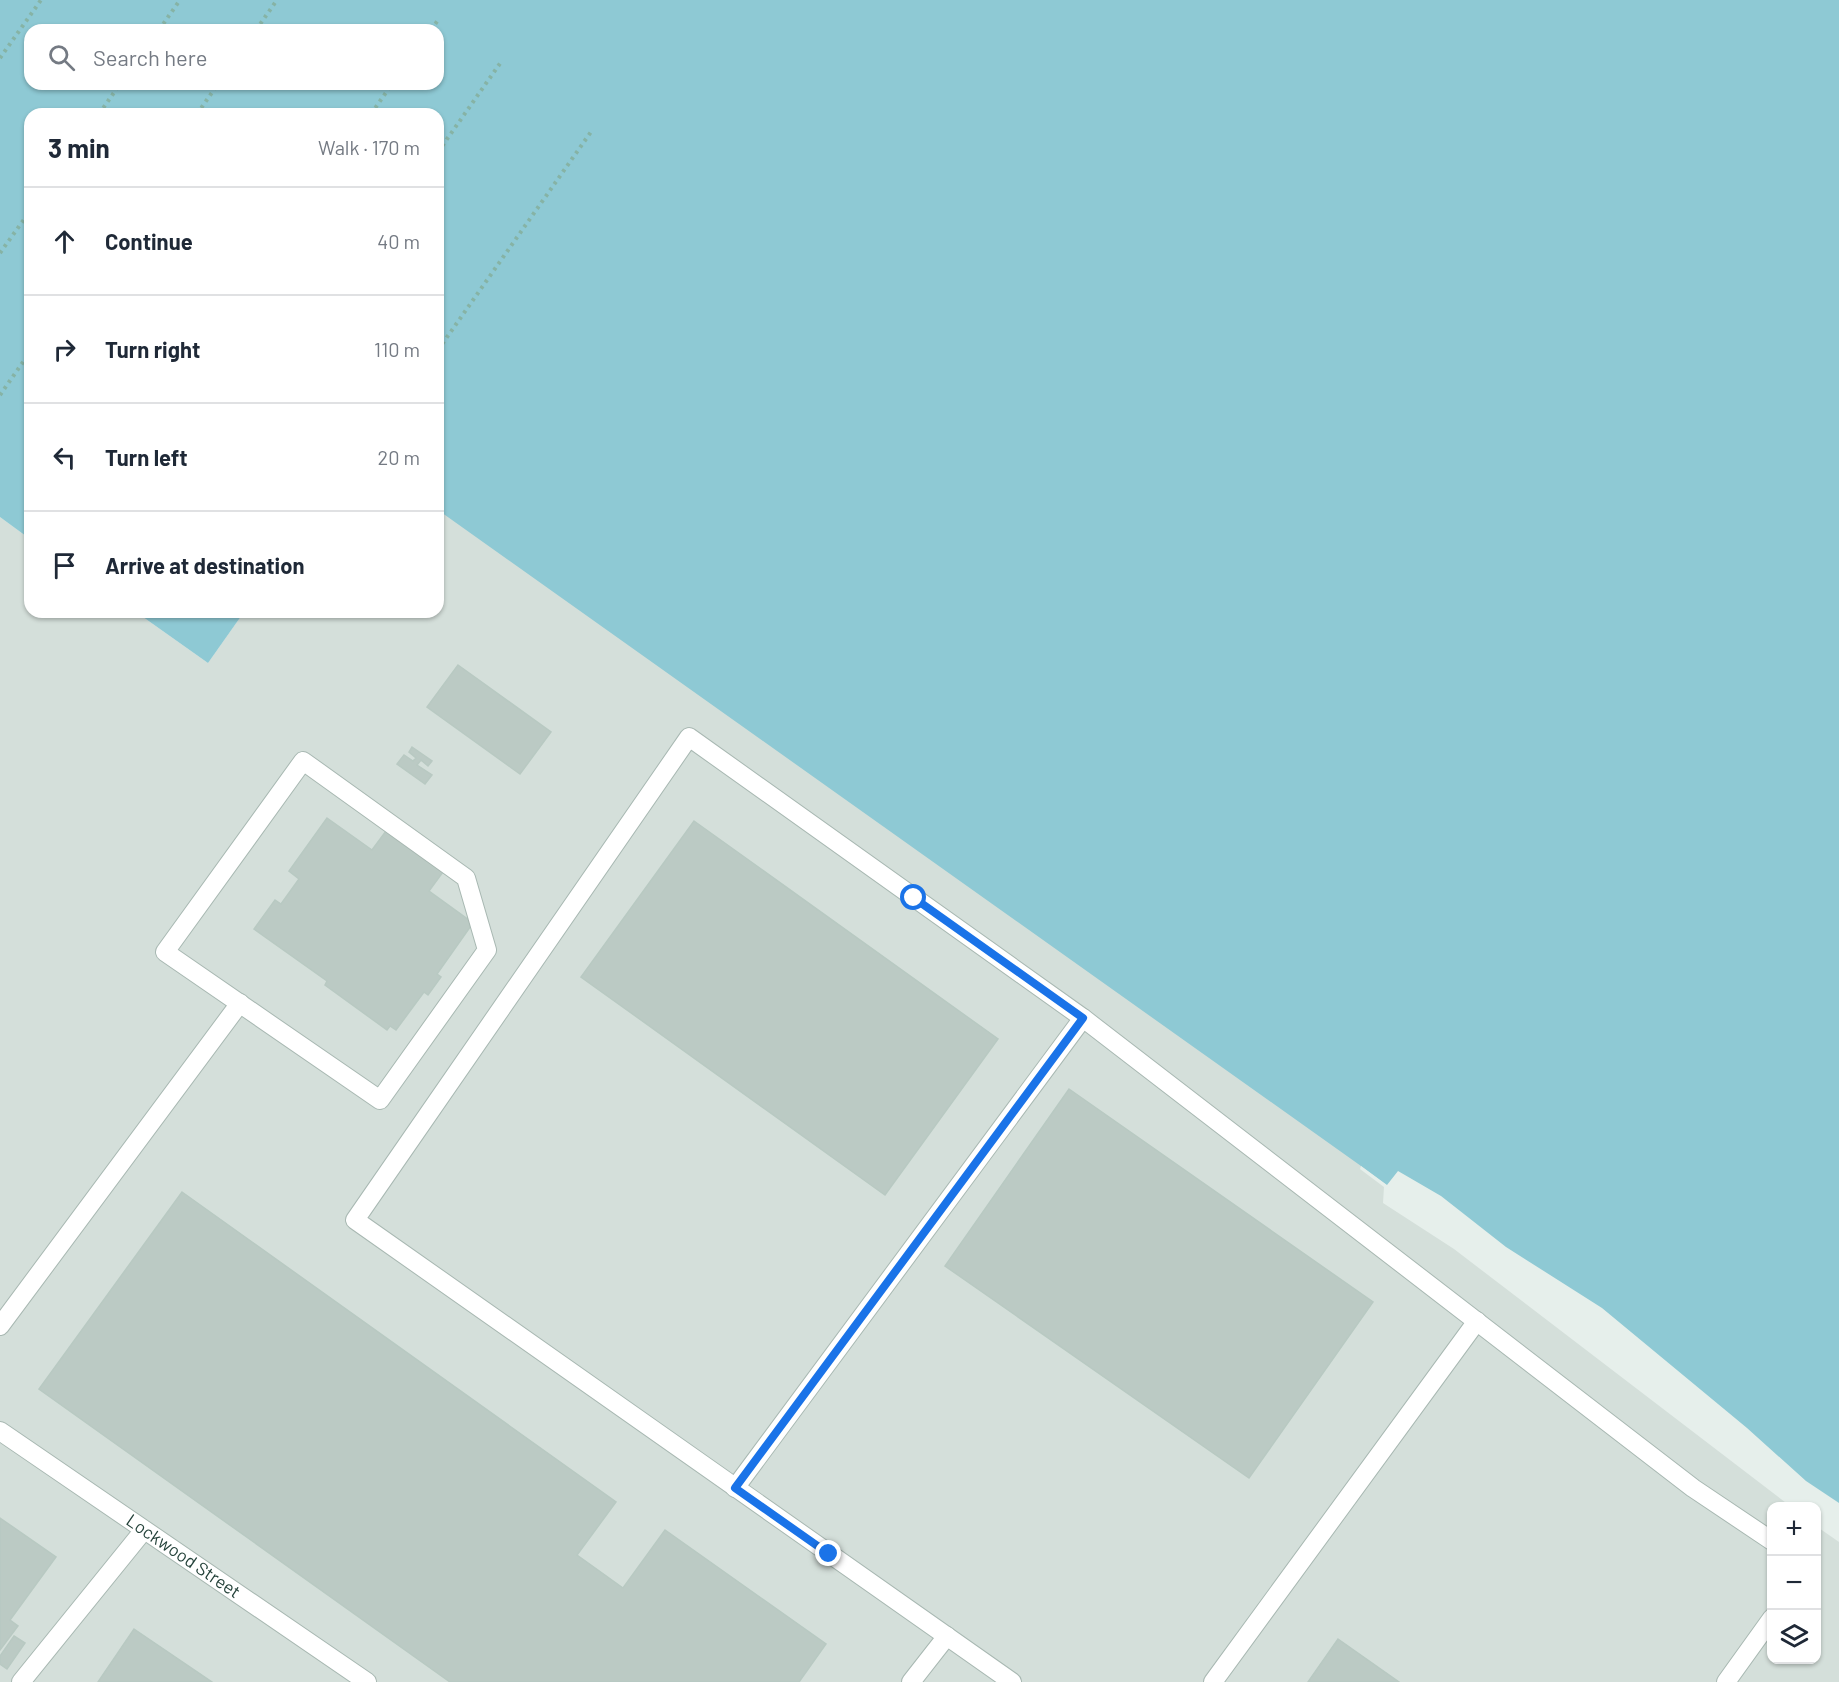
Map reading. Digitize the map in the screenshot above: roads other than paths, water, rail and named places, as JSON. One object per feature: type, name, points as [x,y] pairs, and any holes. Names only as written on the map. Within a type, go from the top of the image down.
[{"type":"street","points":[[1012,1682],[355,1220],[689,737],[1083,1018],[1692,1488],[1767,1538]]},
{"type":"street","points":[[303,761],[466,878],[487,950],[380,1100],[240,1002],[165,952],[303,761]]},
{"type":"street","points":[[0,1326],[240,1002]]},
{"type":"street","points":[[735,1488],[1083,1018]]},
{"type":"street","points":[[1213,1682],[1477,1321]]},
{"type":"street","name":"Lockwood Street","points":[[0,1431],[367,1682]]},
{"type":"street","points":[[21,1682],[144,1530]]},
{"type":"street","points":[[1726,1682],[1767,1625]]},
{"type":"street","points":[[911,1682],[947,1636]]},
{"type":"water","points":[[0,0],[1839,0],[1839,1539],[1821,1513],[1821,1502],[1811,1502],[1361,1166],[444,514],[444,108],[24,108],[24,535],[0,517]]},
{"type":"water","points":[[144,618],[240,618],[208,663]]}]
